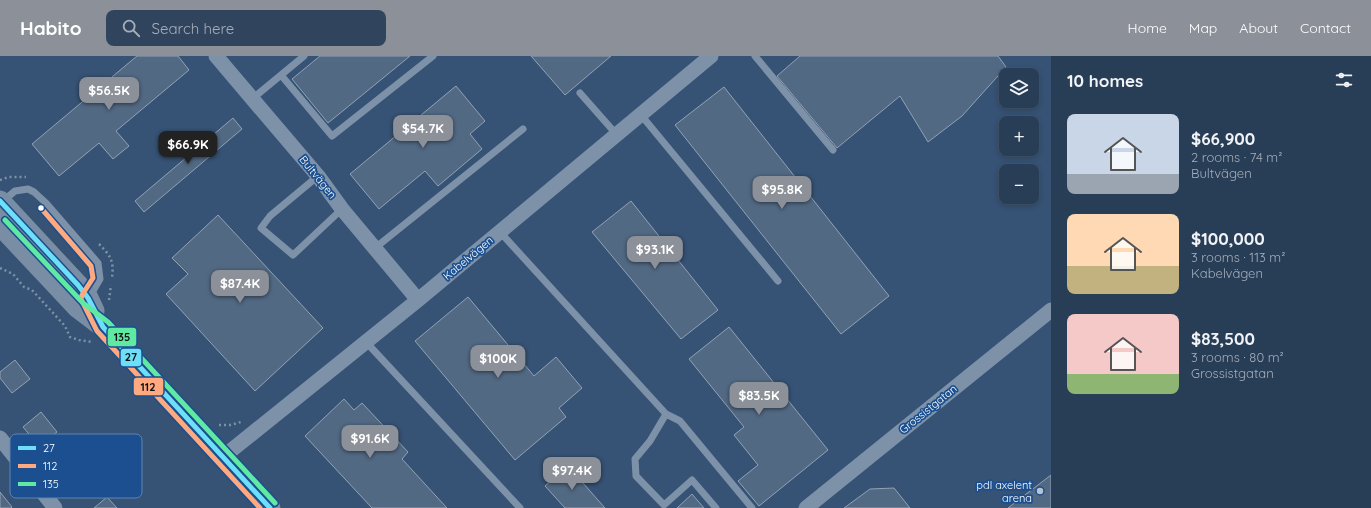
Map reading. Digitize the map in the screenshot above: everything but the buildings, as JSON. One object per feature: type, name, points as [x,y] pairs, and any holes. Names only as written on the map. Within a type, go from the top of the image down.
[{"type":"street","name":"Bultvägen","points":[[216,56],[318,176],[342,209],[418,300]]},
{"type":"street","name":"Kabelvägen","points":[[223,457],[418,300],[711,56]]},
{"type":"street","points":[[1,202],[6,228],[83,303],[100,336],[223,457],[270,508]]},
{"type":"street","name":"Grossistgatan","points":[[806,508],[1051,310]]},
{"type":"street","points":[[0,438],[10,451]]},
{"type":"street","points":[[47,498],[55,508]]},
{"type":"lane","points":[[252,100],[304,56]]},
{"type":"lane","points":[[281,75],[332,136],[433,56]]},
{"type":"lane","points":[[755,56],[833,150]]},
{"type":"lane","points":[[580,93],[616,135]]},
{"type":"lane","points":[[641,115],[778,281]]},
{"type":"lane","points":[[375,248],[523,130]]},
{"type":"lane","points":[[318,176],[270,216],[261,228],[293,255],[342,209]]},
{"type":"lane","points":[[1,202],[14,190],[28,189],[34,192],[91,254],[98,263],[100,279],[93,292],[83,303]]},
{"type":"lane","points":[[500,232],[666,414],[680,421],[752,508]]},
{"type":"lane","points":[[366,342],[520,508]]},
{"type":"lane","points":[[666,414],[650,442],[635,459],[636,476],[664,505],[692,480],[716,508]]},
{"type":"path","points":[[96,242],[107,252],[113,262],[110,305]]},
{"type":"path","points":[[0,268],[13,274],[24,287],[32,290],[64,326],[70,337],[94,343],[100,336]]},
{"type":"path","points":[[217,424],[230,425],[246,420]]},
{"type":"transit line","name":"27","points":[[0,201],[78,285],[88,298],[103,327],[270,508]]},
{"type":"transit line","name":"112","points":[[41,208],[91,266],[93,278],[81,299],[97,331],[260,508]]},
{"type":"transit line","name":"135","points":[[5,220],[83,303],[108,322],[275,503]]},
{"type":"place","name":"pdl axelent arena","points":[[1040,491]]}]
